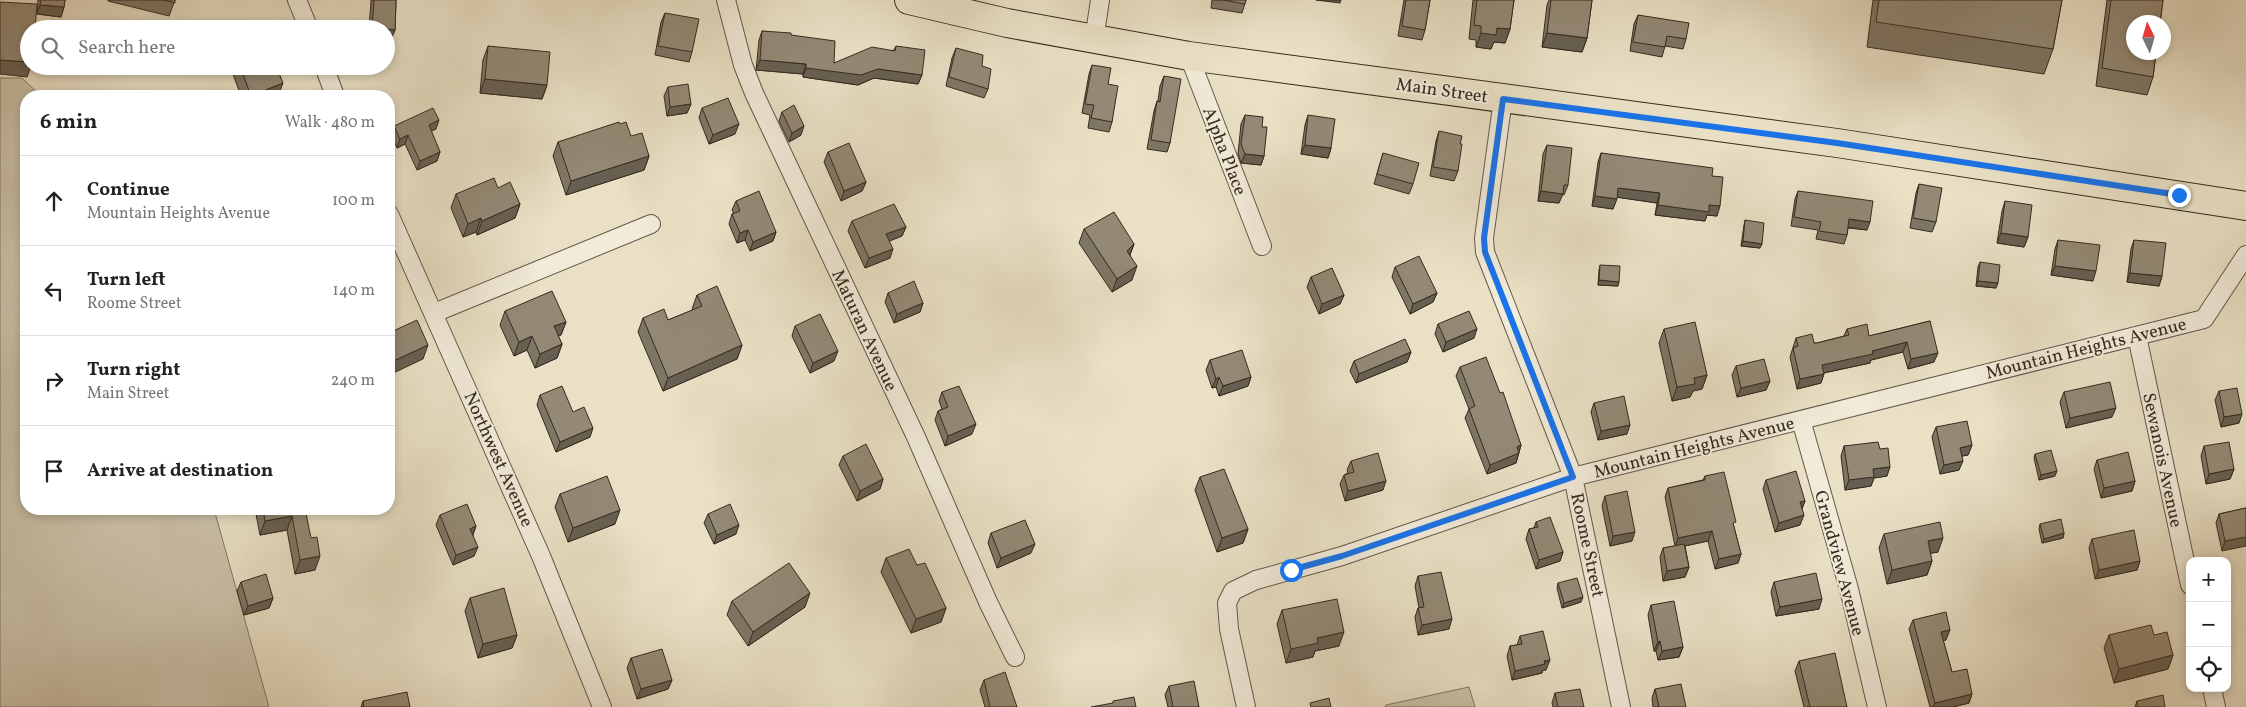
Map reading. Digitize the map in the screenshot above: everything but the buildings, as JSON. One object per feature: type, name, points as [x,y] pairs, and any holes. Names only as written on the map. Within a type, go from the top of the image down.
[{"type":"main road","name":"Main Street","points":[[909,0],[936,3],[1094,40],[1189,56],[1837,143],[2246,206]]},
{"type":"street","points":[[297,0],[305,20]]},
{"type":"street","name":"Maturan Avenue","points":[[726,0],[743,65],[754,93],[916,437],[1014,657]]},
{"type":"street","points":[[1094,40],[1100,0]]},
{"type":"street","name":"Alpha Place","points":[[1189,56],[1262,246]]},
{"type":"street","points":[[327,75],[333,90]]},
{"type":"street","name":"Roome Street","points":[[1503,99],[1484,238],[1485,252],[1573,477],[1621,707]]},
{"type":"street","points":[[434,313],[651,224]]},
{"type":"street","name":"Northwest Avenue","points":[[395,227],[541,556],[602,707]]},
{"type":"street","name":"Mountain Heights Avenue","points":[[1246,707],[1228,629],[1227,603],[1233,591],[1256,580],[1342,556],[1573,477],[2204,318],[2246,255]]},
{"type":"street","name":"Sewanois Avenue","points":[[2137,336],[2186,566]]},
{"type":"street","name":"Grandview Avenue","points":[[1801,420],[1848,589],[1877,707]]},
{"type":"street","points":[[2213,692],[2216,707]]},
{"type":"shaded area","points":[[0,78],[22,78],[35,90],[20,90],[20,515],[216,515],[269,707],[0,707]]},
{"type":"shaded area","points":[[1469,687],[1475,707],[1385,707],[1386,705]]},
{"type":"route","points":[[1291,570],[1342,556],[1573,477],[1485,252],[1484,238],[1503,99],[1837,143],[2179,195]]}]
